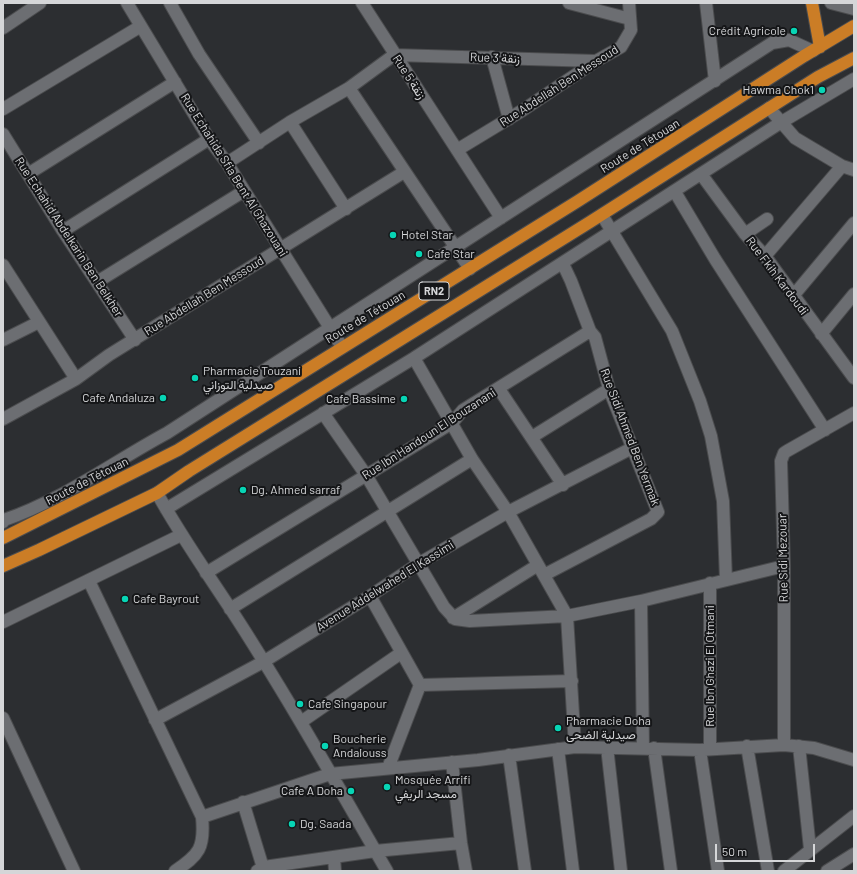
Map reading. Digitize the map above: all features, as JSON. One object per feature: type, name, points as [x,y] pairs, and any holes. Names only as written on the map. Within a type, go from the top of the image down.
[{"type":"highway","points":[[812,3],[817,49]]},
{"type":"highway","name":"Route de Tétouan","points":[[3,538],[178,450],[470,269],[854,26]]},
{"type":"highway","name":"RN2","points":[[6,565],[157,493],[189,471],[602,215],[818,77],[854,58]]},
{"type":"street","points":[[3,28],[40,3]]},
{"type":"street","name":"Rue Echahida Sfia Bent Al Ghazouani","points":[[127,3],[209,139],[227,163],[342,347]]},
{"type":"street","points":[[170,3],[199,54],[259,143]]},
{"type":"street","name":"Rue 5 زنقة","points":[[362,3],[394,55],[501,218]]},
{"type":"street","points":[[569,3],[630,19]]},
{"type":"street","name":"Rue Abdellah Ben Messoud","points":[[457,150],[508,119],[596,61],[621,47],[631,30],[629,3]]},
{"type":"street","points":[[706,3],[715,81]]},
{"type":"street","points":[[831,3],[854,9]]},
{"type":"street","points":[[3,108],[141,26]]},
{"type":"street","points":[[3,520],[24,513],[86,481],[167,433],[772,43],[789,40],[817,49]]},
{"type":"street","points":[[227,163],[290,122],[349,88],[394,55]]},
{"type":"street","name":"Rue 3 زنقة","points":[[394,55],[596,61]]},
{"type":"street","points":[[492,57],[508,119]]},
{"type":"street","points":[[166,510],[414,358],[563,264],[780,123],[854,79]]},
{"type":"street","points":[[28,174],[175,82]]},
{"type":"street","points":[[349,88],[470,269]]},
{"type":"street","points":[[769,108],[794,138],[842,166],[854,170]]},
{"type":"street","points":[[290,122],[346,209]]},
{"type":"street","name":"Rue Echahid Abdelkarin Ben Belkher","points":[[3,134],[63,231],[135,340]]},
{"type":"street","points":[[63,231],[209,139]]},
{"type":"street","points":[[765,256],[842,166]]},
{"type":"street","name":"Rue Abdellah Ben Messoud","points":[[3,419],[76,379],[109,355],[404,172]]},
{"type":"street","name":"Rue Fkih Kardoudi","points":[[701,174],[745,234],[765,256],[821,334],[850,364],[854,378]]},
{"type":"street","points":[[97,282],[244,191]]},
{"type":"street","points":[[675,192],[715,259],[825,430]]},
{"type":"street","points":[[602,215],[672,331],[700,401],[711,436],[722,490],[725,525],[726,580]]},
{"type":"street","points":[[745,234],[767,219]]},
{"type":"street","points":[[793,296],[854,223]]},
{"type":"street","name":"Rue Sidi Ahmed Ben Yermak","points":[[541,570],[657,514],[658,509],[609,389],[595,337],[590,330],[571,280],[563,264]]},
{"type":"street","points":[[3,265],[76,379]]},
{"type":"street","points":[[821,334],[854,294]]},
{"type":"street","points":[[3,340],[39,322]]},
{"type":"street","name":"Rue Ibn Handoun El Bouzanani","points":[[206,573],[452,422],[463,410],[499,389],[590,330]]},
{"type":"street","points":[[414,358],[472,459],[508,512],[567,616],[575,747]]},
{"type":"street","points":[[499,389],[563,484]]},
{"type":"street","points":[[532,437],[609,389]]},
{"type":"street","points":[[323,413],[366,475],[418,564],[453,618],[470,621],[567,616],[641,602],[784,566]]},
{"type":"street","name":"Rue Sidi Mezouar","points":[[784,745],[784,566],[781,473],[783,456],[787,451],[854,413]]},
{"type":"street","name":"Avenue Addelwahed El Kassimi","points":[[155,720],[263,662],[370,596],[418,564],[508,512],[632,448]]},
{"type":"street","points":[[230,608],[472,459]]},
{"type":"street","points":[[157,493],[181,536],[230,608],[301,722],[387,871]]},
{"type":"street","points":[[3,622],[181,536]]},
{"type":"street","points":[[453,618],[541,570]]},
{"type":"street","points":[[89,581],[202,817],[203,832],[198,851],[193,858],[174,871]]},
{"type":"street","name":"Rue Ibn Ghazi El Otmani","points":[[710,584],[705,750],[718,871]]},
{"type":"street","points":[[370,596],[420,685]]},
{"type":"street","points":[[641,602],[649,748],[671,871]]},
{"type":"street","points":[[301,722],[401,652]]},
{"type":"street","points":[[420,685],[572,681]]},
{"type":"street","points":[[388,768],[420,685]]},
{"type":"street","points":[[3,718],[74,871]]},
{"type":"street","points":[[202,817],[330,774],[452,762],[575,747],[705,750],[747,746],[784,745],[800,746],[854,760]]},
{"type":"street","points":[[747,746],[768,871]]},
{"type":"street","points":[[800,746],[810,849]]},
{"type":"street","points":[[607,747],[621,871]]},
{"type":"street","points":[[558,749],[573,871]]},
{"type":"street","points":[[509,755],[525,871]]},
{"type":"street","points":[[452,762],[460,843],[466,871]]},
{"type":"street","points":[[243,802],[262,870],[375,851],[460,843]]},
{"type":"street","points":[[784,871],[810,849],[854,816]]},
{"type":"street","points":[[828,871],[854,854]]},
{"type":"street","points":[[334,857],[336,871]]},
{"type":"place","name":"Crédit Agricole","points":[[794,31]]},
{"type":"place","name":"Hawma Chok1","points":[[822,90]]},
{"type":"place","name":"Hotel Star","points":[[393,235]]},
{"type":"place","name":"Cafe Star","points":[[419,254]]},
{"type":"place","name":"Pharmacie Touzani صيدلية التوزاني","points":[[195,378]]},
{"type":"place","name":"Cafe Andaluza","points":[[163,398]]},
{"type":"place","name":"Cafe Bassime","points":[[404,399]]},
{"type":"place","name":"Dg. Ahmed sarraf","points":[[243,490]]},
{"type":"place","name":"Cafe Bayrout","points":[[125,599]]},
{"type":"place","name":"Cafe Singapour","points":[[300,704]]},
{"type":"place","name":"Pharmacie Doha صيدلية الضحى","points":[[558,728]]},
{"type":"place","name":"Boucherie Andalouss","points":[[325,746]]},
{"type":"place","name":"Mosquée Arrifi مسجد الريفي","points":[[387,787]]},
{"type":"place","name":"Cafe A Doha","points":[[351,791]]},
{"type":"place","name":"Dg. Saada","points":[[292,824]]}]
